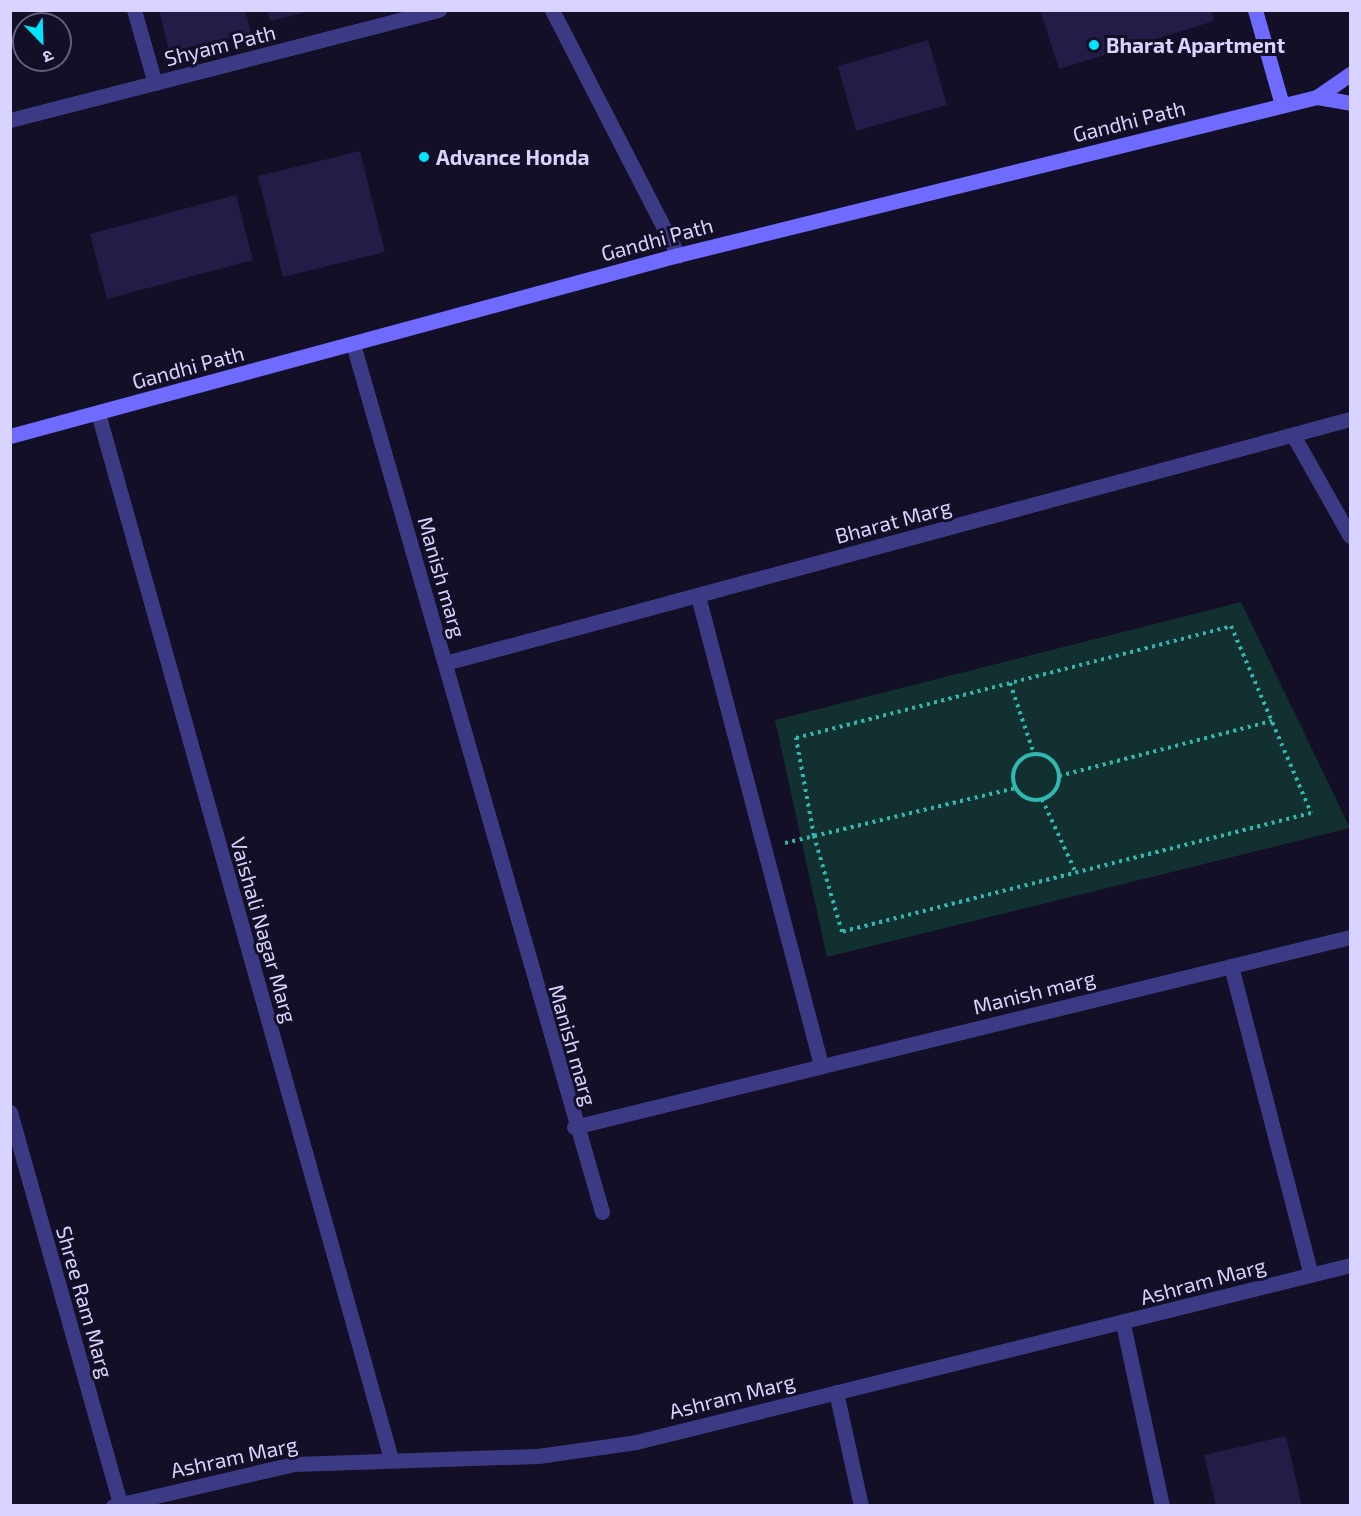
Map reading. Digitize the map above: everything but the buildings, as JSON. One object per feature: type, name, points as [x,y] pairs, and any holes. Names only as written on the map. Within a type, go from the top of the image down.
[{"type":"street","points":[[134,10],[155,83]]},
{"type":"street","name":"Shyam Path","points":[[10,120],[155,83],[393,16],[439,10]]},
{"type":"street","points":[[552,10],[678,255]]},
{"type":"street","points":[[1255,10],[1282,105]]},
{"type":"street","name":"Gandhi Path","points":[[10,436],[678,255],[1317,97],[1350,74]]},
{"type":"street","name":"Gandhi Path","points":[[1317,97],[1350,103]]},
{"type":"street","name":"Manish marg","points":[[353,344],[446,663],[574,1127],[1350,937]]},
{"type":"street","name":"Vaishali Nagar Marg","points":[[98,413],[391,1459]]},
{"type":"street","name":"Bharat Marg","points":[[446,663],[1350,419]]},
{"type":"street","points":[[1293,435],[1350,536]]},
{"type":"street","points":[[698,596],[821,1066]]},
{"type":"street","points":[[1231,966],[1311,1275]]},
{"type":"street","name":"Shree Ram Marg","points":[[10,1112],[117,1504]]},
{"type":"street","points":[[574,1127],[602,1212]]},
{"type":"street","name":"Ashram Marg","points":[[117,1504],[294,1464],[391,1459],[538,1456],[625,1443],[1123,1324],[1350,1265]]},
{"type":"street","points":[[1123,1324],[1162,1506]]},
{"type":"street","points":[[836,1392],[861,1506]]},
{"type":"path","points":[[1231,626],[1311,813],[842,932],[814,836],[796,738],[1010,683],[1231,626]]},
{"type":"path","points":[[1010,683],[1034,754],[1054,762],[1059,776],[1055,791],[1042,799],[1027,798],[1015,788]]},
{"type":"path","points":[[1059,776],[1272,721]]},
{"type":"path","points":[[1015,788],[1016,766],[1034,754]]},
{"type":"path","points":[[764,848],[1015,788]]},
{"type":"path","points":[[1042,799],[1076,873]]},
{"type":"green space","points":[[1241,602],[1350,828],[827,957],[775,720]]},
{"type":"place","name":"Bharat Apartment","points":[[1094,45]]},
{"type":"place","name":"Advance Honda","points":[[424,157]]}]
